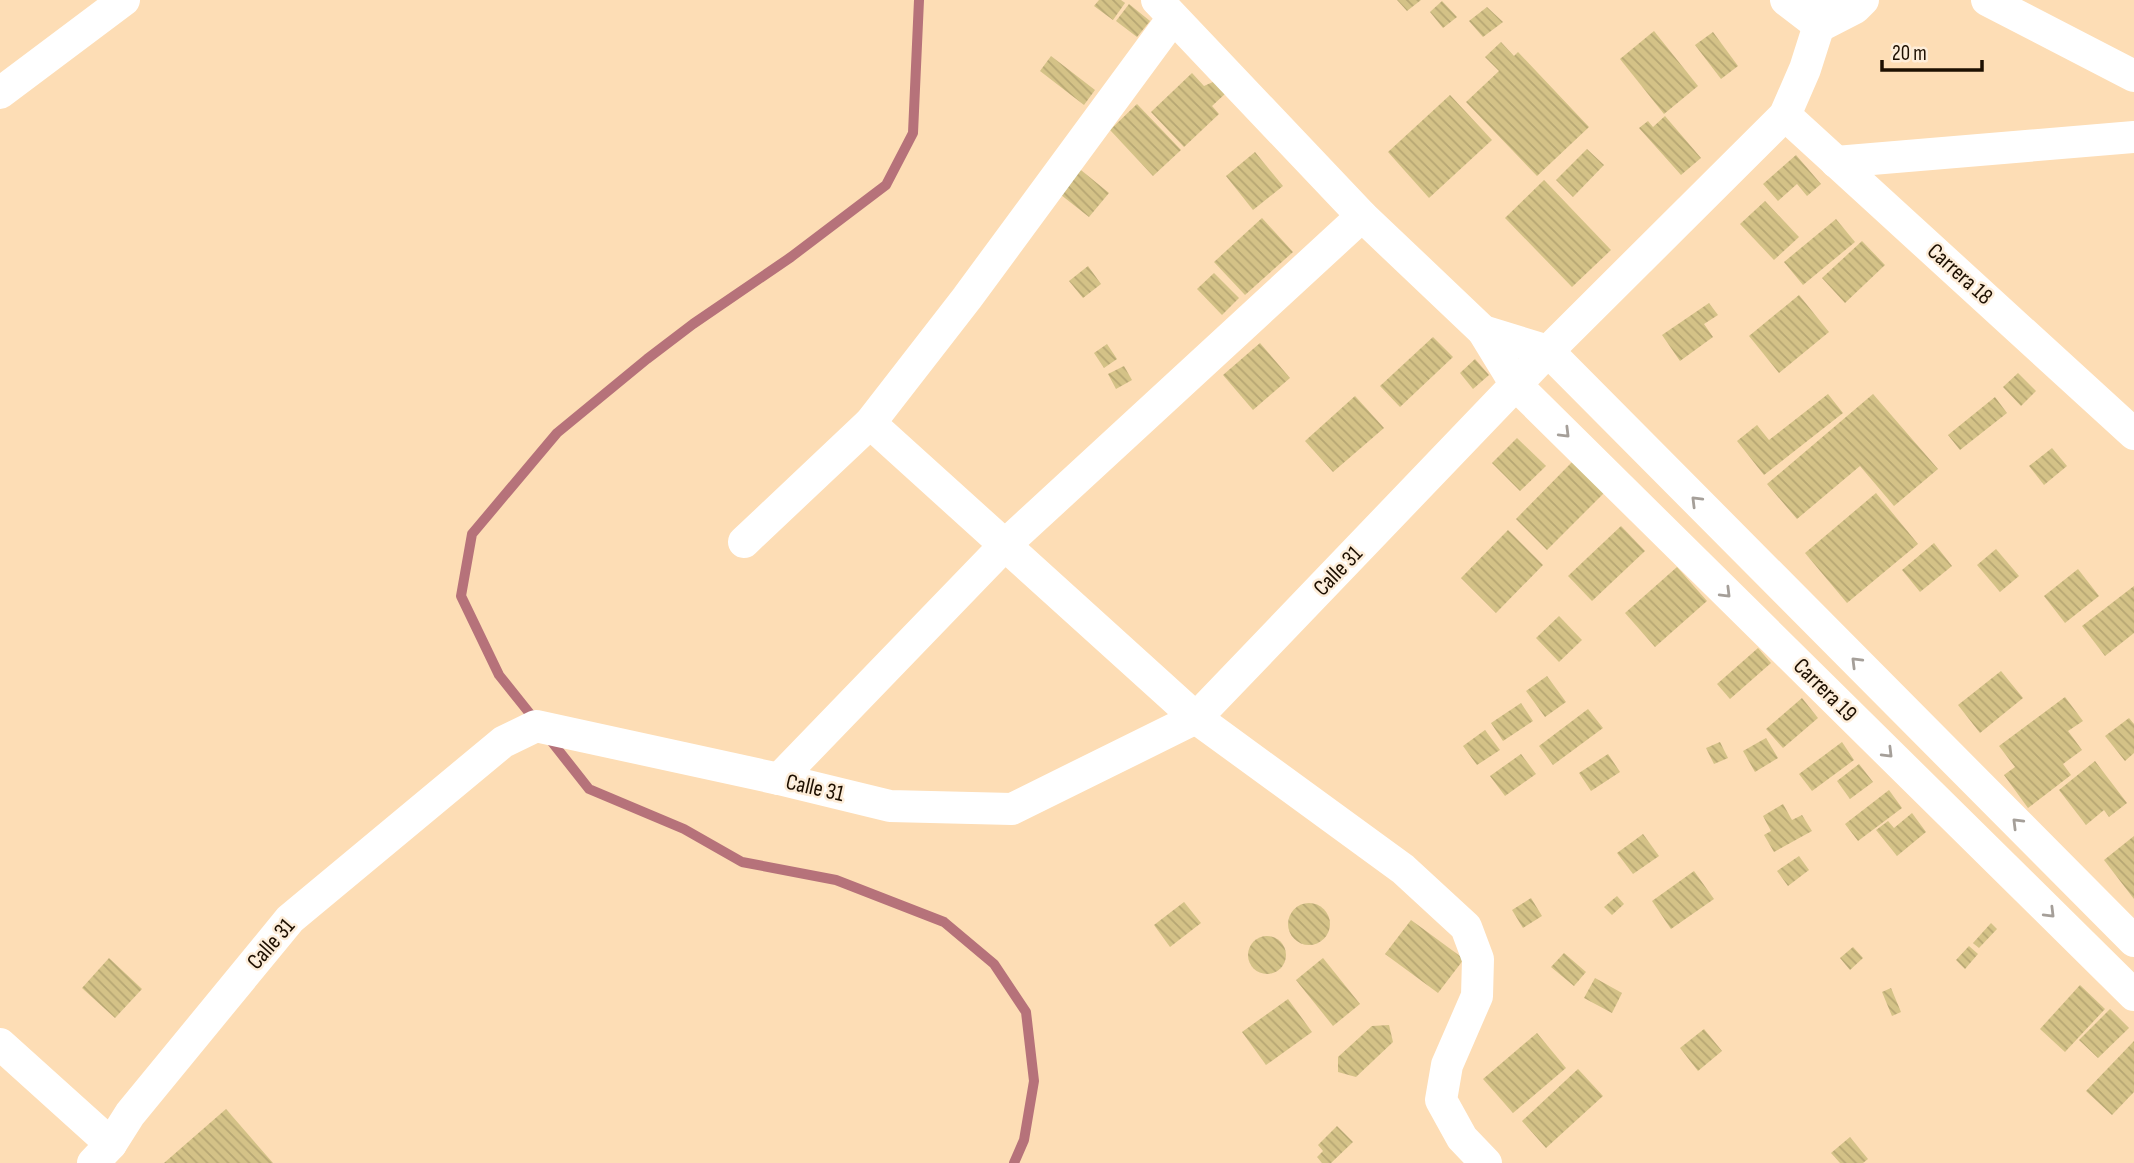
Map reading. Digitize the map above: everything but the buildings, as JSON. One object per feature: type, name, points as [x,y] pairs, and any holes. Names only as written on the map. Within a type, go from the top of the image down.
[{"type":"street","points":[[0,93],[124,0]]},
{"type":"street","points":[[1786,0],[1823,13],[1855,8],[1863,0]]},
{"type":"street","points":[[1987,0],[2134,76]]},
{"type":"street","points":[[744,542],[870,423],[967,298],[1165,9],[1362,216],[1483,331],[1548,351],[1785,115],[1823,13]]},
{"type":"street","name":"Carrera 18","points":[[1785,115],[2134,434]]},
{"type":"street","points":[[1836,162],[2134,137]]},
{"type":"street","points":[[779,779],[1005,545],[1362,216]]},
{"type":"street","name":"Carrera 19","points":[[1483,331],[1516,385],[2134,995]]},
{"type":"street","name":"Calle 31","points":[[102,1153],[130,1114],[290,919],[503,742],[536,726],[890,806],[1013,809],[1196,718],[1548,351]]},
{"type":"street","name":"Carrera 19","points":[[1548,351],[2134,941]]},
{"type":"street","points":[[870,423],[1196,718],[1403,869],[1466,927],[1478,959],[1477,996],[1447,1065],[1441,1100],[1462,1138],[1486,1163]]},
{"type":"street","points":[[0,1044],[102,1153]]},
{"type":"waterway","points":[[535,720],[499,675],[461,596],[472,534],[557,433],[693,324],[791,257],[886,185],[913,133],[919,0]]},
{"type":"waterway","points":[[548,737],[589,789],[684,829],[742,862],[836,880],[944,922],[994,964],[1026,1012],[1034,1081],[1024,1140],[1014,1163]]}]
